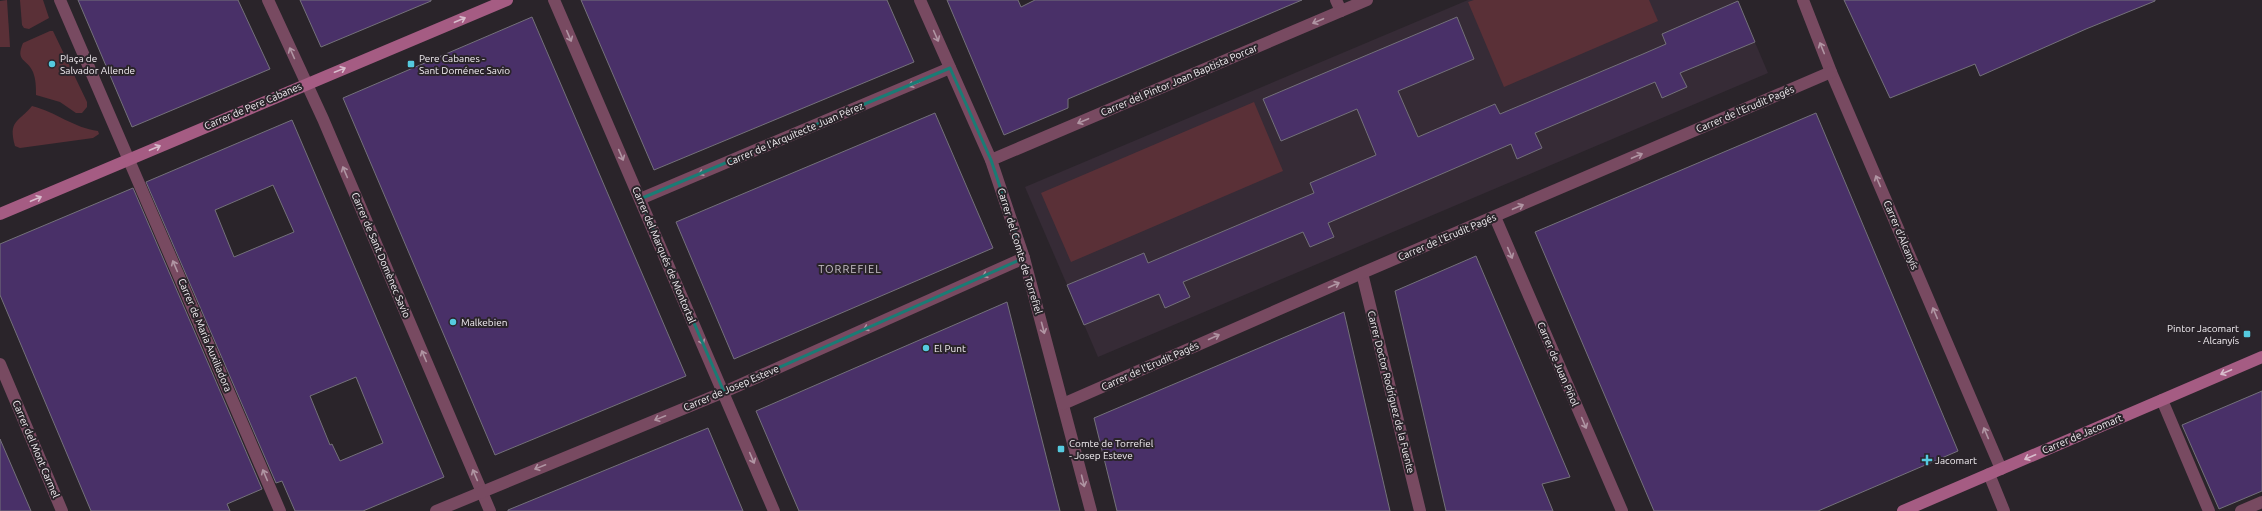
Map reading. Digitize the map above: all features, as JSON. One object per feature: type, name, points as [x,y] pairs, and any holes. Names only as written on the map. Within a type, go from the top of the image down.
[{"type":"street","points":[[60,0],[129,159]]},
{"type":"street","name":"Carrer de Sant Domènec Savio","points":[[268,0],[305,84],[323,119],[490,511]]},
{"type":"street","name":"Carrer de Pere Cabanes","points":[[0,214],[507,0]]},
{"type":"street","name":"Carrer del Marqués de Montortal","points":[[554,0],[774,511]]},
{"type":"street","name":"Carrer del Comte de Torrefiel","points":[[920,0],[992,160],[1024,258],[1091,511]]},
{"type":"street","name":"Carrer del Pintor Joan Baptista Porcar","points":[[992,160],[1338,6],[1367,0]]},
{"type":"street","name":"Carrer d'Alcanyís","points":[[1803,0],[1831,72],[2001,469]]},
{"type":"street","name":"Carrer de l'Arquitecte Juan Pérez","points":[[640,199],[950,68]]},
{"type":"street","name":"Carrer de l'Erudit Pagés","points":[[1063,404],[1362,272],[1831,72]]},
{"type":"street","name":"Carrer de Maria Auxiliadora","points":[[129,159],[280,511]]},
{"type":"street","name":"Carrer de Juan Piñol","points":[[1494,217],[1622,511]]},
{"type":"street","name":"Carrer de Josep Esteve","points":[[436,511],[724,392],[1024,258]]},
{"type":"street","name":"Carrer Doctor Rodríguez de la Fuente","points":[[1362,272],[1420,511]]},
{"type":"street","name":"Carrer de Jacomart","points":[[1903,511],[2262,356]]},
{"type":"street","name":"Carrer del Mont Carmel","points":[[0,364],[62,511]]},
{"type":"street","points":[[2162,400],[2209,511]]},
{"type":"street","points":[[1989,474],[2004,511]]},
{"type":"street","points":[[2241,511],[2262,502]]},
{"type":"highlighted area","points":[[950,68],[991,160],[1024,258],[724,392],[640,199]]},
{"type":"shaded area","points":[[7,0],[10,47],[0,47],[0,1]]},
{"type":"shaded area","points":[[20,0],[43,0],[49,18],[29,29],[24,28],[22,25]]},
{"type":"shaded area","points":[[1468,0],[1737,0],[1768,73],[1098,357],[1025,187]]},
{"type":"shaded area","points":[[1474,0],[1649,0],[1658,21],[1504,87],[1468,2]]},
{"type":"shaded area","points":[[53,31],[87,102],[87,107],[82,113],[76,113],[60,102],[36,95],[33,72],[21,57],[20,54],[23,43]]},
{"type":"shaded area","points":[[1254,102],[1283,171],[1071,262],[1041,193]]},
{"type":"shaded area","points":[[32,106],[81,127],[98,131],[99,134],[93,138],[20,148],[15,146],[13,138],[14,126]]},
{"type":"building","points":[[78,0],[238,0],[270,69],[132,127]]},
{"type":"building","points":[[300,0],[431,0],[431,1],[321,47]]},
{"type":"building","points":[[581,0],[887,0],[914,62],[654,170]]},
{"type":"building","points":[[947,0],[1018,0],[1021,7],[1035,0],[1302,0],[1068,99],[1068,108],[1004,135]]},
{"type":"building","points":[[1844,0],[2155,1],[2086,29],[1980,76],[1975,64],[1890,98]]},
{"type":"building","points":[[1738,1],[1755,42],[1680,73],[1687,87],[1662,98],[1655,82],[1535,133],[1542,148],[1517,159],[1511,144],[1328,223],[1334,237],[1310,247],[1303,232],[1183,282],[1190,297],[1165,308],[1159,294],[1084,325],[1067,285],[1144,253],[1148,263],[1314,193],[1310,183],[1376,155],[1357,109],[1281,141],[1263,99],[1457,17],[1474,59],[1398,91],[1418,137],[1495,104],[1500,114],[1643,54],[1666,44],[1662,34]]},
{"type":"building","points":[[532,17],[686,376],[495,455],[343,98]]},
{"type":"building","points":[[935,113],[993,248],[734,359],[676,222]]},
{"type":"building","points":[[1816,113],[1958,451],[1818,511],[1654,511],[1535,232]]},
{"type":"building","points":[[292,120],[444,477],[363,511],[295,511],[282,481],[276,483],[146,182]],"holes":[[[273,185],[294,232],[234,257],[215,210]],[[356,377],[383,443],[340,461],[332,444],[330,445],[310,396]]]},
{"type":"building","points":[[133,188],[262,489],[227,504],[230,511],[91,511],[0,295],[0,244]]},
{"type":"building","points":[[1476,256],[1570,477],[1542,484],[1553,511],[1446,511],[1395,291]]},
{"type":"building","points":[[1007,302],[1060,511],[799,511],[756,411]]},
{"type":"building","points":[[1344,312],[1390,511],[1117,511],[1094,418]]},
{"type":"building","points":[[2262,391],[2262,491],[2219,509],[2182,425]]},
{"type":"building","points":[[708,428],[743,511],[508,511],[508,510]]},
{"type":"building","points":[[0,439],[31,511],[0,511]]},
{"type":"place","name":"Plaça de Salvador Allende","points":[[52,64]]},
{"type":"place","name":"Pere Cabanes - Sant Doménec Savio","points":[[411,64]]},
{"type":"place","name":"Malkebien","points":[[453,322]]},
{"type":"place","name":"Pintor Jacomart - Alcanyís","points":[[2247,334]]},
{"type":"place","name":"El Punt","points":[[926,348]]},
{"type":"place","name":"Comte de Torrefiel - Josep Esteve","points":[[1061,449]]},
{"type":"place","name":"Jacomart","points":[[1927,460]]},
{"type":"district","name":"TORREFIEL","points":[[850,269]]}]
